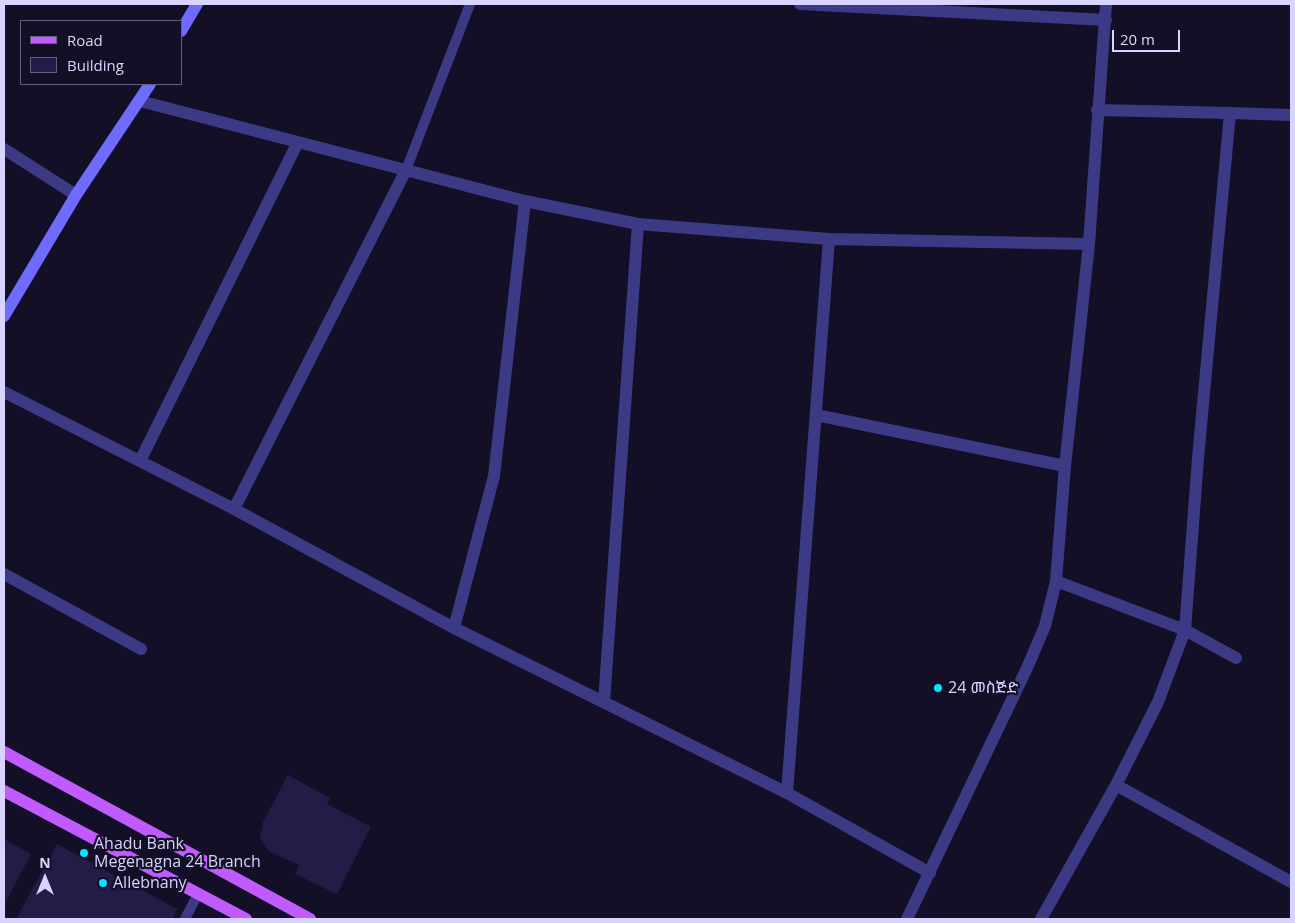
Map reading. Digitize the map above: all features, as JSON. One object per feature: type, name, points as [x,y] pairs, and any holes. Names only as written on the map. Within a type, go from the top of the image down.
[{"type":"main road","points":[[182,29],[197,4]]},
{"type":"main road","points":[[4,316],[76,195],[149,85]]},
{"type":"main road","points":[[4,752],[310,919]]},
{"type":"main road","points":[[4,791],[246,919]]},
{"type":"street","points":[[800,4],[907,7],[1106,20]]},
{"type":"street","points":[[907,919],[1045,626],[1056,581],[1065,466],[1089,244],[1106,4]]},
{"type":"street","points":[[140,101],[525,201],[638,224],[829,239],[1089,244]]},
{"type":"street","points":[[1097,110],[1291,115]]},
{"type":"street","points":[[1041,919],[1116,785],[1158,702],[1185,630],[1198,458],[1230,113]]},
{"type":"street","points":[[140,461],[298,142]]},
{"type":"street","points":[[4,149],[76,195]]},
{"type":"street","points":[[234,509],[406,170]]},
{"type":"street","points":[[454,628],[494,476],[525,201]]},
{"type":"street","points":[[604,702],[638,224]]},
{"type":"street","points":[[787,794],[829,239]]},
{"type":"street","points":[[4,392],[234,509],[454,628],[787,794],[930,873]]},
{"type":"street","points":[[816,415],[1065,466]]},
{"type":"street","points":[[4,574],[142,649]]},
{"type":"street","points":[[1056,581],[1185,630],[1236,658]]},
{"type":"street","points":[[1116,785],[1291,882]]},
{"type":"lane","points":[[406,170],[470,4]]},
{"type":"lane","points":[[185,919],[198,894]]},
{"type":"building","points":[[288,775],[330,798],[327,804],[371,827],[337,894],[295,874],[299,865],[268,851],[260,838],[263,822]]},
{"type":"building","points":[[4,839],[31,854],[4,905]]},
{"type":"building","points":[[57,844],[177,909],[172,919],[16,919]]},
{"type":"place","name":"24 መስጅድ","points":[[938,688]]},
{"type":"place","name":"Ahadu Bank Megenagna 24 Branch","points":[[84,853]]},
{"type":"place","name":"Allebnany","points":[[103,883]]}]
